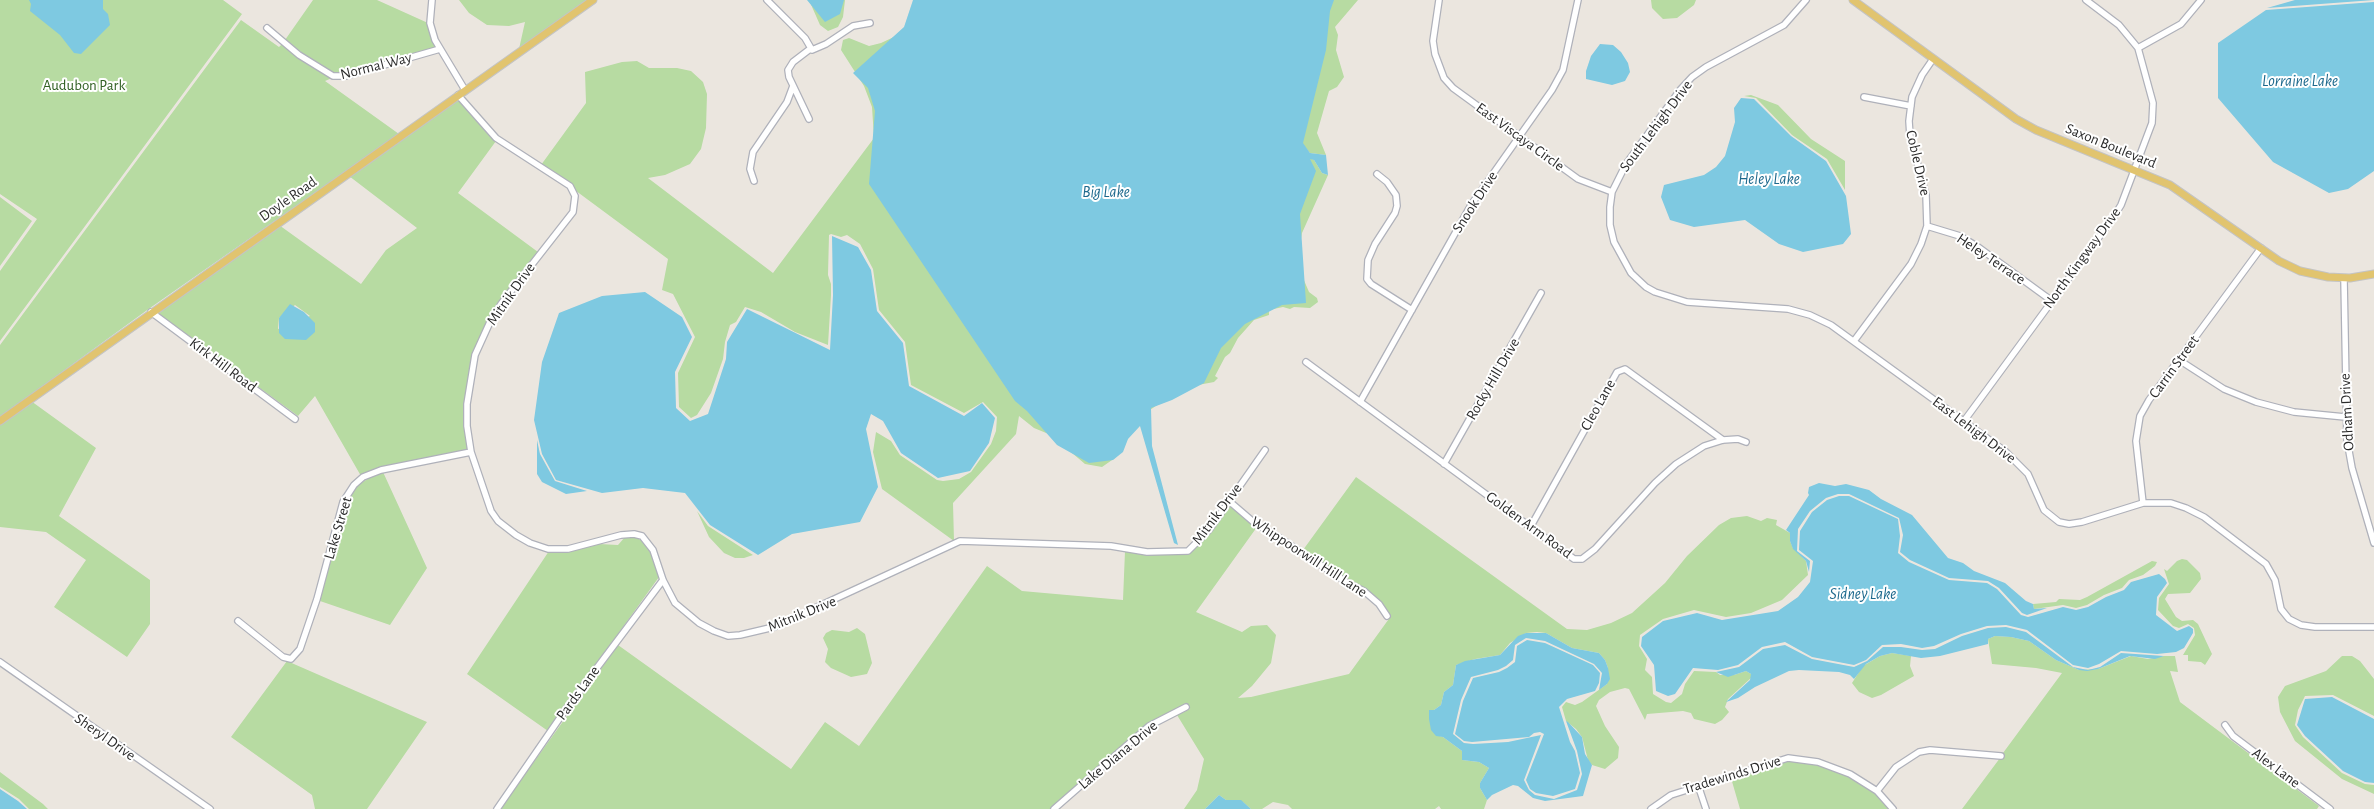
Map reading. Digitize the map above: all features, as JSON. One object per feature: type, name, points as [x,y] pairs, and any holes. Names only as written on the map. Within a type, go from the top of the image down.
[{"type":"main road","name":"Doyle Road","points":[[0,421],[593,0]]},
{"type":"main road","name":"Saxon Boulevard","points":[[1853,0],[2002,109],[2036,130],[2179,189],[2279,261],[2300,271],[2344,279],[2374,274]]},
{"type":"street","points":[[432,0],[430,23],[440,49],[465,90]]},
{"type":"street","points":[[767,0],[805,38],[810,49]]},
{"type":"street","name":"East Viscaya Circle","points":[[1439,0],[1433,41],[1439,67],[1444,78],[1453,88],[1578,179],[1612,192]]},
{"type":"street","name":"Snook Drive","points":[[1360,402],[1471,205],[1563,70],[1578,0]]},
{"type":"street","name":"South Lehigh Drive","points":[[1612,192],[1626,164],[1680,90],[1692,77],[1706,67],[1784,25],[1806,0]]},
{"type":"street","points":[[2086,0],[2119,25],[2138,48],[2181,24],[2201,0]]},
{"type":"street","points":[[809,119],[788,77],[789,65],[810,49],[816,49],[826,44],[853,26],[870,23]]},
{"type":"street","name":"Normal Way","points":[[267,28],[299,55],[333,76],[346,76],[440,49]]},
{"type":"street","name":"North Kingway Drive","points":[[1964,421],[2121,205],[2148,138],[2153,115],[2149,84],[2138,48]]},
{"type":"street","name":"Coble Drive","points":[[1854,341],[1911,264],[1922,244],[1927,226],[1926,195],[1910,136],[1911,106],[1922,75],[1933,59]]},
{"type":"street","points":[[754,181],[750,169],[753,152],[787,102],[793,86]]},
{"type":"street","name":"Mitnik Drive","points":[[458,95],[496,138],[570,186],[575,196],[573,212],[501,304],[490,322],[475,355],[467,404],[467,426],[471,452],[490,511],[498,521],[516,536],[543,548],[568,549],[621,535],[634,534],[642,536],[653,550],[663,580],[675,603],[699,623],[728,636],[774,627],[960,541],[1111,546],[1147,552],[1188,551],[1204,536],[1264,450]]},
{"type":"street","points":[[1864,97],[1911,106]]},
{"type":"street","points":[[1377,174],[1387,182],[1396,195],[1397,206],[1395,213],[1375,244],[1368,260],[1367,279],[1371,284],[1412,310]]},
{"type":"street","name":"East Lehigh Drive","points":[[1612,192],[1610,207],[1614,242],[1632,273],[1646,287],[1669,298],[1687,302],[1764,307],[1810,315],[1854,341],[2018,462],[2034,485],[2044,510],[2059,522],[2070,524],[2082,522],[2143,503],[2170,504],[2186,508],[2204,517],[2258,557],[2272,571],[2281,609],[2289,619],[2301,625],[2315,627],[2374,627]]},
{"type":"street","name":"Heley Terrace","points":[[1927,226],[1960,236],[2052,301]]},
{"type":"street","name":"Carrin Street","points":[[2143,503],[2136,441],[2137,426],[2149,400],[2261,248]]},
{"type":"street","name":"Odham Drive","points":[[2344,279],[2345,417],[2352,468],[2374,543]]},
{"type":"street","name":"Rocky Hill Drive","points":[[1444,464],[1541,293]]},
{"type":"street","name":"Kirk Hill Road","points":[[151,312],[295,419]]},
{"type":"street","points":[[2179,360],[2224,389],[2256,402],[2294,412],[2345,417]]},
{"type":"street","name":"Golden Arm Road","points":[[1306,362],[1574,559],[1582,559],[1595,549],[1655,483],[1676,464],[1704,446],[1723,440],[1738,439],[1746,442]]},
{"type":"street","name":"Cleo Lane","points":[[1530,526],[1617,372],[1625,369],[1723,440]]},
{"type":"street","name":"Lake Street","points":[[238,621],[283,657],[291,659],[300,649],[317,599],[343,502],[354,485],[363,477],[381,470],[471,452]]},
{"type":"street","name":"Whippoorwill Hill Lane","points":[[1229,501],[1257,525],[1278,536],[1346,582],[1364,591],[1379,604],[1387,616]]},
{"type":"street","name":"Pards Lane","points":[[497,809],[566,709],[663,580]]},
{"type":"street","name":"Sheryl Drive","points":[[0,662],[210,809]]},
{"type":"street","name":"Lake Diana Drive","points":[[1054,809],[1149,726],[1186,708]]},
{"type":"street","name":"Alex Lane","points":[[2225,725],[2233,736],[2330,809]]},
{"type":"street","points":[[1878,791],[1896,767],[1919,752],[1930,750],[2001,756]]},
{"type":"street","name":"Tradewinds Drive","points":[[1651,809],[1671,795],[1788,758],[1818,762],[1850,774],[1878,791],[1893,809]]},
{"type":"street","points":[[1698,785],[1706,809]]},
{"type":"green space","name":"Audubon Park","points":[[0,0],[223,0],[242,14],[0,341],[0,271],[37,219],[0,194]]},
{"type":"green space","points":[[313,0],[377,0],[428,23],[436,47],[346,73],[333,73],[317,64],[285,40]]},
{"type":"green space","points":[[459,0],[588,0],[519,49],[525,22],[509,26],[487,25],[469,13]]},
{"type":"green space","points":[[809,0],[845,0],[843,17],[838,27],[828,31],[820,25]]},
{"type":"green space","points":[[1318,0],[1358,0],[1335,27],[1338,35],[1336,50],[1344,77],[1337,87],[1329,91],[1317,133],[1326,155],[1310,153],[1300,141]]},
{"type":"green space","points":[[1651,0],[1696,0],[1694,5],[1677,18],[1663,19],[1652,8]]},
{"type":"green space","points":[[241,20],[279,47],[282,44],[314,68],[332,78],[325,81],[399,134],[150,308],[0,417],[0,345]]},
{"type":"green space","name":"Big Lake","points":[[896,36],[1310,158],[1314,160],[1322,173],[1328,175],[1302,233],[1299,251],[1303,278],[1309,292],[1317,298],[1318,302],[1310,308],[1294,307],[1290,309],[1283,307],[1269,310],[1269,315],[1254,320],[1225,357],[1215,376],[1218,378],[1214,382],[1198,385],[1160,403],[1150,410],[1151,447],[1140,420],[1115,458],[1102,467],[1085,464],[1051,435],[1034,428],[1019,416],[1016,434],[953,503],[954,541],[882,489],[873,452],[876,432],[891,441],[900,455],[937,480],[943,481],[959,479],[971,472],[991,444],[996,431],[997,417],[983,402],[964,413],[911,385],[905,342],[879,310],[873,269],[860,244],[847,235],[841,237],[829,235],[828,275],[831,284],[831,295],[828,345],[795,332],[761,312],[745,307],[736,322],[730,325],[723,359],[711,393],[697,415],[691,418],[679,407],[678,373],[695,337],[673,294],[662,290],[668,259],[541,165],[586,103],[585,72],[622,62],[637,61],[649,68],[677,68],[691,71],[703,82],[707,94],[706,128],[701,149],[690,164],[665,175],[648,178],[773,273],[874,138],[872,107],[864,86],[841,50],[843,40],[849,38],[869,46]]},
{"type":"green space","points":[[1751,95],[1778,105],[1811,139],[1845,161],[1845,190],[1827,159],[1792,135],[1756,98],[1744,96]]},
{"type":"green space","points":[[458,99],[496,141],[458,193],[538,252],[487,320],[473,355],[465,404],[464,426],[468,450],[380,467],[361,476],[315,396],[298,416],[156,312],[279,225],[361,284],[386,250],[417,228],[349,176]],"holes":[[[295,305],[310,316],[278,329],[279,318]]]},
{"type":"green space","points":[[0,197],[32,221],[0,266]]},
{"type":"green space","points":[[31,401],[96,448],[59,516],[150,580],[150,624],[127,657],[54,607],[86,560],[46,532],[0,527],[0,424]]},
{"type":"green space","points":[[383,472],[427,568],[390,625],[320,601],[345,504],[358,485]]},
{"type":"green space","points":[[1356,477],[1567,629],[1587,630],[1611,623],[1632,613],[1665,583],[1687,556],[1719,525],[1731,518],[1747,516],[1761,521],[1767,518],[1777,520],[1776,525],[1790,533],[1790,541],[1793,548],[1806,561],[1808,575],[1782,600],[1751,613],[1726,617],[1694,610],[1663,619],[1640,635],[1639,646],[1647,659],[1645,670],[1652,677],[1653,694],[1666,702],[1671,703],[1682,694],[1685,684],[1694,671],[1734,675],[1746,671],[1751,674],[1751,678],[1728,699],[1725,707],[1729,712],[1722,720],[1715,724],[1694,719],[1691,713],[1683,711],[1647,714],[1645,720],[1629,689],[1625,688],[1610,692],[1599,700],[1596,706],[1605,726],[1619,747],[1618,758],[1605,769],[1592,765],[1588,760],[1582,737],[1566,721],[1562,707],[1566,702],[1575,705],[1582,702],[1607,684],[1608,668],[1605,660],[1599,653],[1572,648],[1546,633],[1537,632],[1526,633],[1510,643],[1500,655],[1475,659],[1456,665],[1453,685],[1444,692],[1441,705],[1434,710],[1431,723],[1436,735],[1443,737],[1462,751],[1462,760],[1479,762],[1489,768],[1480,783],[1480,788],[1487,800],[1484,809],[1441,809],[1439,806],[1435,809],[1292,809],[1288,805],[1273,802],[1262,809],[1251,809],[1243,802],[1226,800],[1219,795],[1205,809],[1184,809],[1197,790],[1204,759],[1177,715],[1190,709],[1187,704],[1147,724],[1050,809],[500,809],[618,645],[791,769],[825,722],[859,746],[987,566],[1022,591],[1123,600],[1125,551],[1148,555],[1189,554],[1206,537],[1230,505],[1257,527],[1196,612],[1242,632],[1251,626],[1267,625],[1276,635],[1271,663],[1252,686],[1238,698],[1251,697],[1349,674],[1391,616],[1347,580],[1303,550]]},
{"type":"green space","points":[[697,511],[708,526],[753,555],[735,558],[724,553],[709,537]]},
{"type":"green space","points":[[625,537],[634,537],[643,541],[653,557],[659,577],[548,731],[467,674],[549,551],[599,544],[618,545]]},
{"type":"green space","points":[[2187,560],[2200,573],[2201,579],[2190,593],[2168,594],[2165,599],[2176,617],[2182,621],[2193,620],[2198,624],[2212,654],[2205,665],[2201,662],[2188,661],[2188,655],[2183,655],[2195,635],[2194,628],[2188,624],[2179,628],[2173,626],[2158,610],[2159,598],[2169,584],[2164,569],[2167,571],[2177,561]]},
{"type":"green space","points":[[2152,561],[2157,562],[2155,566],[2143,575],[2129,580],[2122,588],[2104,595],[2087,605],[2076,608],[2063,605],[2034,609],[2033,604],[2056,602],[2059,599],[2080,600]]},
{"type":"green space","points":[[857,628],[865,634],[872,663],[867,674],[851,677],[831,668],[825,662],[828,649],[823,638],[826,633],[832,630],[849,632]]},
{"type":"green space","points":[[1995,636],[2029,641],[2056,660],[2079,670],[2098,669],[2131,656],[2148,659],[2175,656],[2178,672],[2170,671],[2180,702],[2319,806],[2317,809],[1962,809],[2000,758],[2004,759],[2003,753],[2062,673],[2036,668],[1992,664],[1988,639]]},
{"type":"green space","points":[[1892,653],[1911,656],[1910,666],[1914,676],[1881,695],[1872,698],[1859,692],[1852,683],[1863,666],[1880,656]]},
{"type":"green space","points":[[2342,656],[2352,656],[2360,661],[2374,679],[2374,716],[2333,695],[2305,696],[2298,710],[2295,725],[2303,737],[2342,773],[2365,784],[2374,785],[2374,794],[2342,779],[2295,741],[2280,712],[2278,697],[2285,686],[2326,671]]},
{"type":"green space","points":[[287,661],[427,722],[367,809],[315,809],[312,795],[231,737]]},
{"type":"green space","points":[[1789,761],[1818,764],[1849,777],[1876,793],[1890,809],[1740,809],[1731,778]]},
{"type":"green space","points":[[0,772],[48,809],[29,809],[19,799],[0,787]]},
{"type":"water","points":[[29,0],[103,0],[103,9],[108,14],[110,25],[81,54],[74,53],[60,35],[30,11],[31,4]]},
{"type":"water","points":[[807,0],[844,0],[840,14],[825,22]]},
{"type":"water","name":"Big Lake","points":[[913,0],[1334,0],[1330,11],[1326,50],[1303,143],[1310,153],[1326,155],[1328,175],[1322,173],[1314,160],[1310,159],[1316,171],[1300,214],[1306,303],[1282,305],[1245,324],[1221,348],[1204,383],[1172,400],[1151,408],[1152,446],[1178,545],[1174,543],[1140,426],[1128,439],[1123,452],[1113,460],[1089,463],[1057,445],[1027,411],[1015,401],[869,184],[875,111],[868,88],[853,73],[904,27]]},
{"type":"water","points":[[2295,0],[2374,0],[2267,8]]},
{"type":"water","name":"Lorraine Lake","points":[[2374,2],[2374,171],[2348,189],[2329,193],[2273,162],[2218,98],[2218,43],[2266,10]]},
{"type":"water","points":[[1600,44],[1613,45],[1621,52],[1628,63],[1630,72],[1625,81],[1612,85],[1586,79],[1586,71],[1591,56]]},
{"type":"water","name":"Heley Lake","points":[[1741,98],[1754,99],[1791,136],[1826,161],[1846,196],[1851,234],[1843,244],[1803,252],[1779,244],[1745,220],[1694,227],[1670,220],[1661,197],[1664,185],[1704,175],[1716,167],[1725,156],[1735,122],[1734,108]]},
{"type":"water","points":[[832,236],[858,247],[871,270],[877,311],[903,343],[909,386],[964,416],[982,403],[995,418],[989,443],[970,471],[938,478],[901,453],[883,421],[871,414],[866,429],[878,487],[860,522],[792,534],[758,555],[710,525],[685,493],[643,488],[602,493],[556,480],[542,454],[534,420],[542,362],[559,313],[602,296],[645,292],[682,317],[692,337],[675,372],[676,408],[690,421],[708,414],[726,359],[727,342],[747,309],[830,350],[833,295]]},
{"type":"water","points":[[290,304],[304,312],[315,323],[315,332],[306,340],[285,339],[279,333],[279,318]]},
{"type":"water","points":[[537,440],[540,454],[555,481],[587,491],[566,494],[542,482],[537,474]]},
{"type":"water","points":[[1819,483],[1835,486],[1846,484],[1869,490],[1881,499],[1912,515],[1948,558],[2005,583],[2026,601],[2033,604],[2034,609],[2047,608],[2027,615],[2022,613],[1999,588],[1988,581],[1949,578],[1910,560],[1900,552],[1903,535],[1899,518],[1849,494],[1838,494],[1826,498],[1810,511],[1798,529],[1797,551],[1810,561],[1809,572],[1806,561],[1793,549],[1790,533],[1786,530],[1809,495],[1809,487]]},
{"type":"water","name":"Sidney Lake","points":[[1839,496],[1849,496],[1898,519],[1900,536],[1898,553],[1909,562],[1949,580],[1987,583],[1997,589],[2021,615],[2028,617],[2063,607],[2076,610],[2088,607],[2124,590],[2131,582],[2159,574],[2167,583],[2157,597],[2156,615],[2177,631],[2189,626],[2193,629],[2193,633],[2184,648],[2176,652],[2157,654],[2121,651],[2088,668],[2073,665],[2027,630],[2006,625],[1987,626],[1961,634],[1934,646],[1922,648],[1901,644],[1882,645],[1866,660],[1854,665],[1812,657],[1785,642],[1762,647],[1738,665],[1718,670],[1693,668],[1675,694],[1668,696],[1656,691],[1654,665],[1641,646],[1642,637],[1663,621],[1697,613],[1722,620],[1778,611],[1798,597],[1810,582],[1813,561],[1799,550],[1800,531],[1812,512],[1827,500]]},
{"type":"water","points":[[2006,627],[2026,632],[2073,667],[2088,670],[2100,667],[2121,653],[2164,656],[2155,659],[2130,656],[2098,669],[2087,671],[2079,670],[2056,660],[2029,641],[1995,636],[1988,639],[1988,644],[1940,656],[1921,658],[1892,653],[1880,656],[1866,664],[1854,679],[1850,675],[1839,672],[1789,671],[1755,687],[1738,698],[1726,702],[1750,680],[1751,674],[1746,671],[1728,677],[1716,672],[1739,667],[1763,649],[1785,645],[1812,659],[1854,667],[1867,661],[1883,647],[1935,649],[1962,636],[1988,628]]},
{"type":"water","points":[[1526,633],[1546,633],[1572,648],[1599,653],[1605,660],[1610,679],[1599,690],[1602,673],[1594,664],[1545,641],[1526,638],[1515,645],[1513,660],[1506,666],[1471,677],[1461,700],[1453,734],[1464,743],[1473,744],[1508,742],[1541,735],[1524,780],[1529,790],[1535,795],[1554,799],[1577,790],[1582,774],[1577,751],[1566,721],[1582,737],[1585,754],[1592,765],[1583,796],[1545,801],[1533,798],[1518,786],[1513,785],[1492,795],[1487,800],[1480,788],[1480,783],[1489,768],[1479,762],[1462,760],[1462,751],[1443,737],[1436,736],[1431,730],[1429,710],[1434,710],[1441,705],[1444,692],[1453,685],[1456,665],[1465,661],[1500,655],[1518,636]]},
{"type":"water","points":[[1527,640],[1545,643],[1593,665],[1600,673],[1599,683],[1595,691],[1567,699],[1559,707],[1570,742],[1575,751],[1580,773],[1575,789],[1553,796],[1536,793],[1530,789],[1526,780],[1544,734],[1540,732],[1534,733],[1529,737],[1472,742],[1464,741],[1455,734],[1463,701],[1473,678],[1499,672],[1507,668],[1515,662],[1517,646]]},
{"type":"water","points":[[2332,697],[2374,719],[2374,783],[2365,782],[2343,771],[2305,736],[2297,725],[2305,699]]},
{"type":"water","points":[[0,789],[18,801],[27,809],[0,809]]},
{"type":"water","points":[[1219,795],[1226,800],[1241,800],[1251,809],[1205,809]]}]
